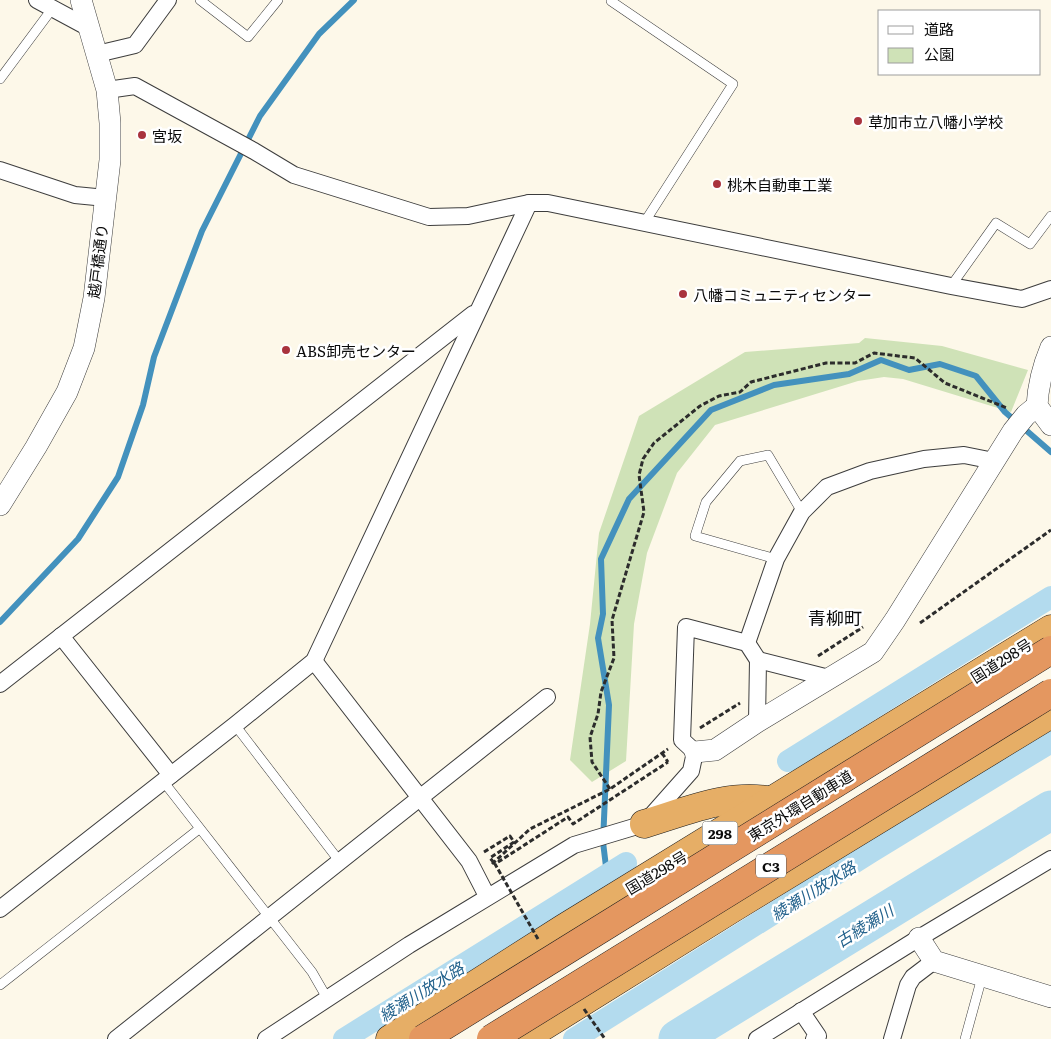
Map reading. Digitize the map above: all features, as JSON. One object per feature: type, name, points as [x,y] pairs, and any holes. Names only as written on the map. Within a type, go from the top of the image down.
[{"type":"highway","name":"国道298号","points":[[390,1039],[564,928],[1051,629]]},
{"type":"highway","name":"東京外環自動車道","points":[[423,1039],[1051,650]]},
{"type":"highway","name":"C3","points":[[491,1039],[1051,693]]},
{"type":"highway","points":[[523,1039],[1051,714]]},
{"type":"highway","points":[[644,824],[726,800],[755,798],[772,801]]},
{"type":"street","points":[[37,0],[89,28]]},
{"type":"street","name":"越戸橋通り","points":[[0,504],[36,447],[67,392],[84,348],[94,298],[110,160],[110,123],[107,90],[80,0]]},
{"type":"street","points":[[97,54],[135,45],[168,0]]},
{"type":"street","points":[[107,90],[135,86],[294,175],[429,217],[468,216],[529,203],[548,203],[950,286],[1022,299],[1051,289]]},
{"type":"street","points":[[0,170],[75,195],[106,198]]},
{"type":"street","points":[[0,909],[236,725],[314,661],[529,203]]},
{"type":"street","points":[[0,684],[477,311]]},
{"type":"street","points":[[1051,346],[1043,367],[1038,389],[1037,406],[1051,425]]},
{"type":"street","points":[[694,752],[715,750],[757,722],[873,652],[1013,431],[1037,406]]},
{"type":"street","points":[[748,643],[776,559],[802,512],[827,487],[870,471],[924,459],[964,455],[994,461]]},
{"type":"street","points":[[694,752],[682,740],[686,627],[748,643],[758,660],[757,722]]},
{"type":"street","points":[[61,636],[167,778]]},
{"type":"street","points":[[758,660],[829,678]]},
{"type":"street","points":[[314,661],[419,799],[469,861],[487,896]]},
{"type":"street","points":[[116,1039],[547,698]]},
{"type":"street","points":[[266,1039],[408,945],[574,845],[644,824],[691,771],[694,752]]},
{"type":"street","points":[[757,1039],[919,938],[1051,859]]},
{"type":"street","points":[[919,938],[934,961],[1051,997]]},
{"type":"street","points":[[892,1039],[908,985],[913,977],[934,961]]},
{"type":"street","points":[[801,1011],[818,1036],[814,1039]]},
{"type":"lane","points":[[200,0],[248,37],[278,0]]},
{"type":"lane","points":[[612,1],[733,84],[644,223]]},
{"type":"lane","points":[[0,79],[52,9]]},
{"type":"lane","points":[[950,286],[996,223],[1030,244],[1051,216]]},
{"type":"lane","points":[[776,559],[695,536],[706,502],[740,461],[768,455],[802,512]]},
{"type":"lane","points":[[236,725],[340,862]]},
{"type":"lane","points":[[167,778],[199,829],[312,972],[327,998]]},
{"type":"lane","points":[[0,985],[199,829]]},
{"type":"lane","points":[[965,1039],[982,977]]},
{"type":"path","points":[[495,864],[568,817],[573,824],[668,762],[662,753]]},
{"type":"path","points":[[469,861],[510,836],[514,842],[490,858],[540,943]]},
{"type":"path","points":[[583,1007],[605,1039]]},
{"type":"green space","points":[[865,338],[942,346],[1028,370],[1011,412],[903,379],[884,377],[858,381],[715,425],[677,473],[647,553],[634,624],[626,761],[592,782],[570,760],[590,624],[599,533],[639,416],[745,352],[859,343]]},
{"type":"waterway","points":[[0,622],[78,539],[118,477],[143,405],[154,357],[202,231],[260,116],[319,34],[354,0]]},
{"type":"waterway","points":[[607,875],[603,842],[609,705],[598,638],[603,614],[601,559],[629,499],[711,410],[774,385],[849,374],[881,360],[909,370],[940,364],[976,376],[1005,412],[1051,452]]},
{"type":"waterway","name":"綾瀬川放水路","points":[[788,761],[1051,597]]},
{"type":"waterway","name":"綾瀬川放水路","points":[[574,1039],[871,852],[1051,742]]},
{"type":"waterway","name":"古綾瀬川","points":[[678,1039],[1051,810]]},
{"type":"waterway","name":"綾瀬川放水路","points":[[344,1039],[626,863]]},
{"type":"place","name":"草加市立八幡小学校","points":[[858,121]]},
{"type":"place","name":"宮坂","points":[[142,135]]},
{"type":"place","name":"桃木自動車工業","points":[[717,184]]},
{"type":"place","name":"八幡コミュニティセンター","points":[[683,294]]},
{"type":"place","name":"ABS卸売センター","points":[[286,350]]},
{"type":"district","name":"青柳町","points":[[835,617]]}]
